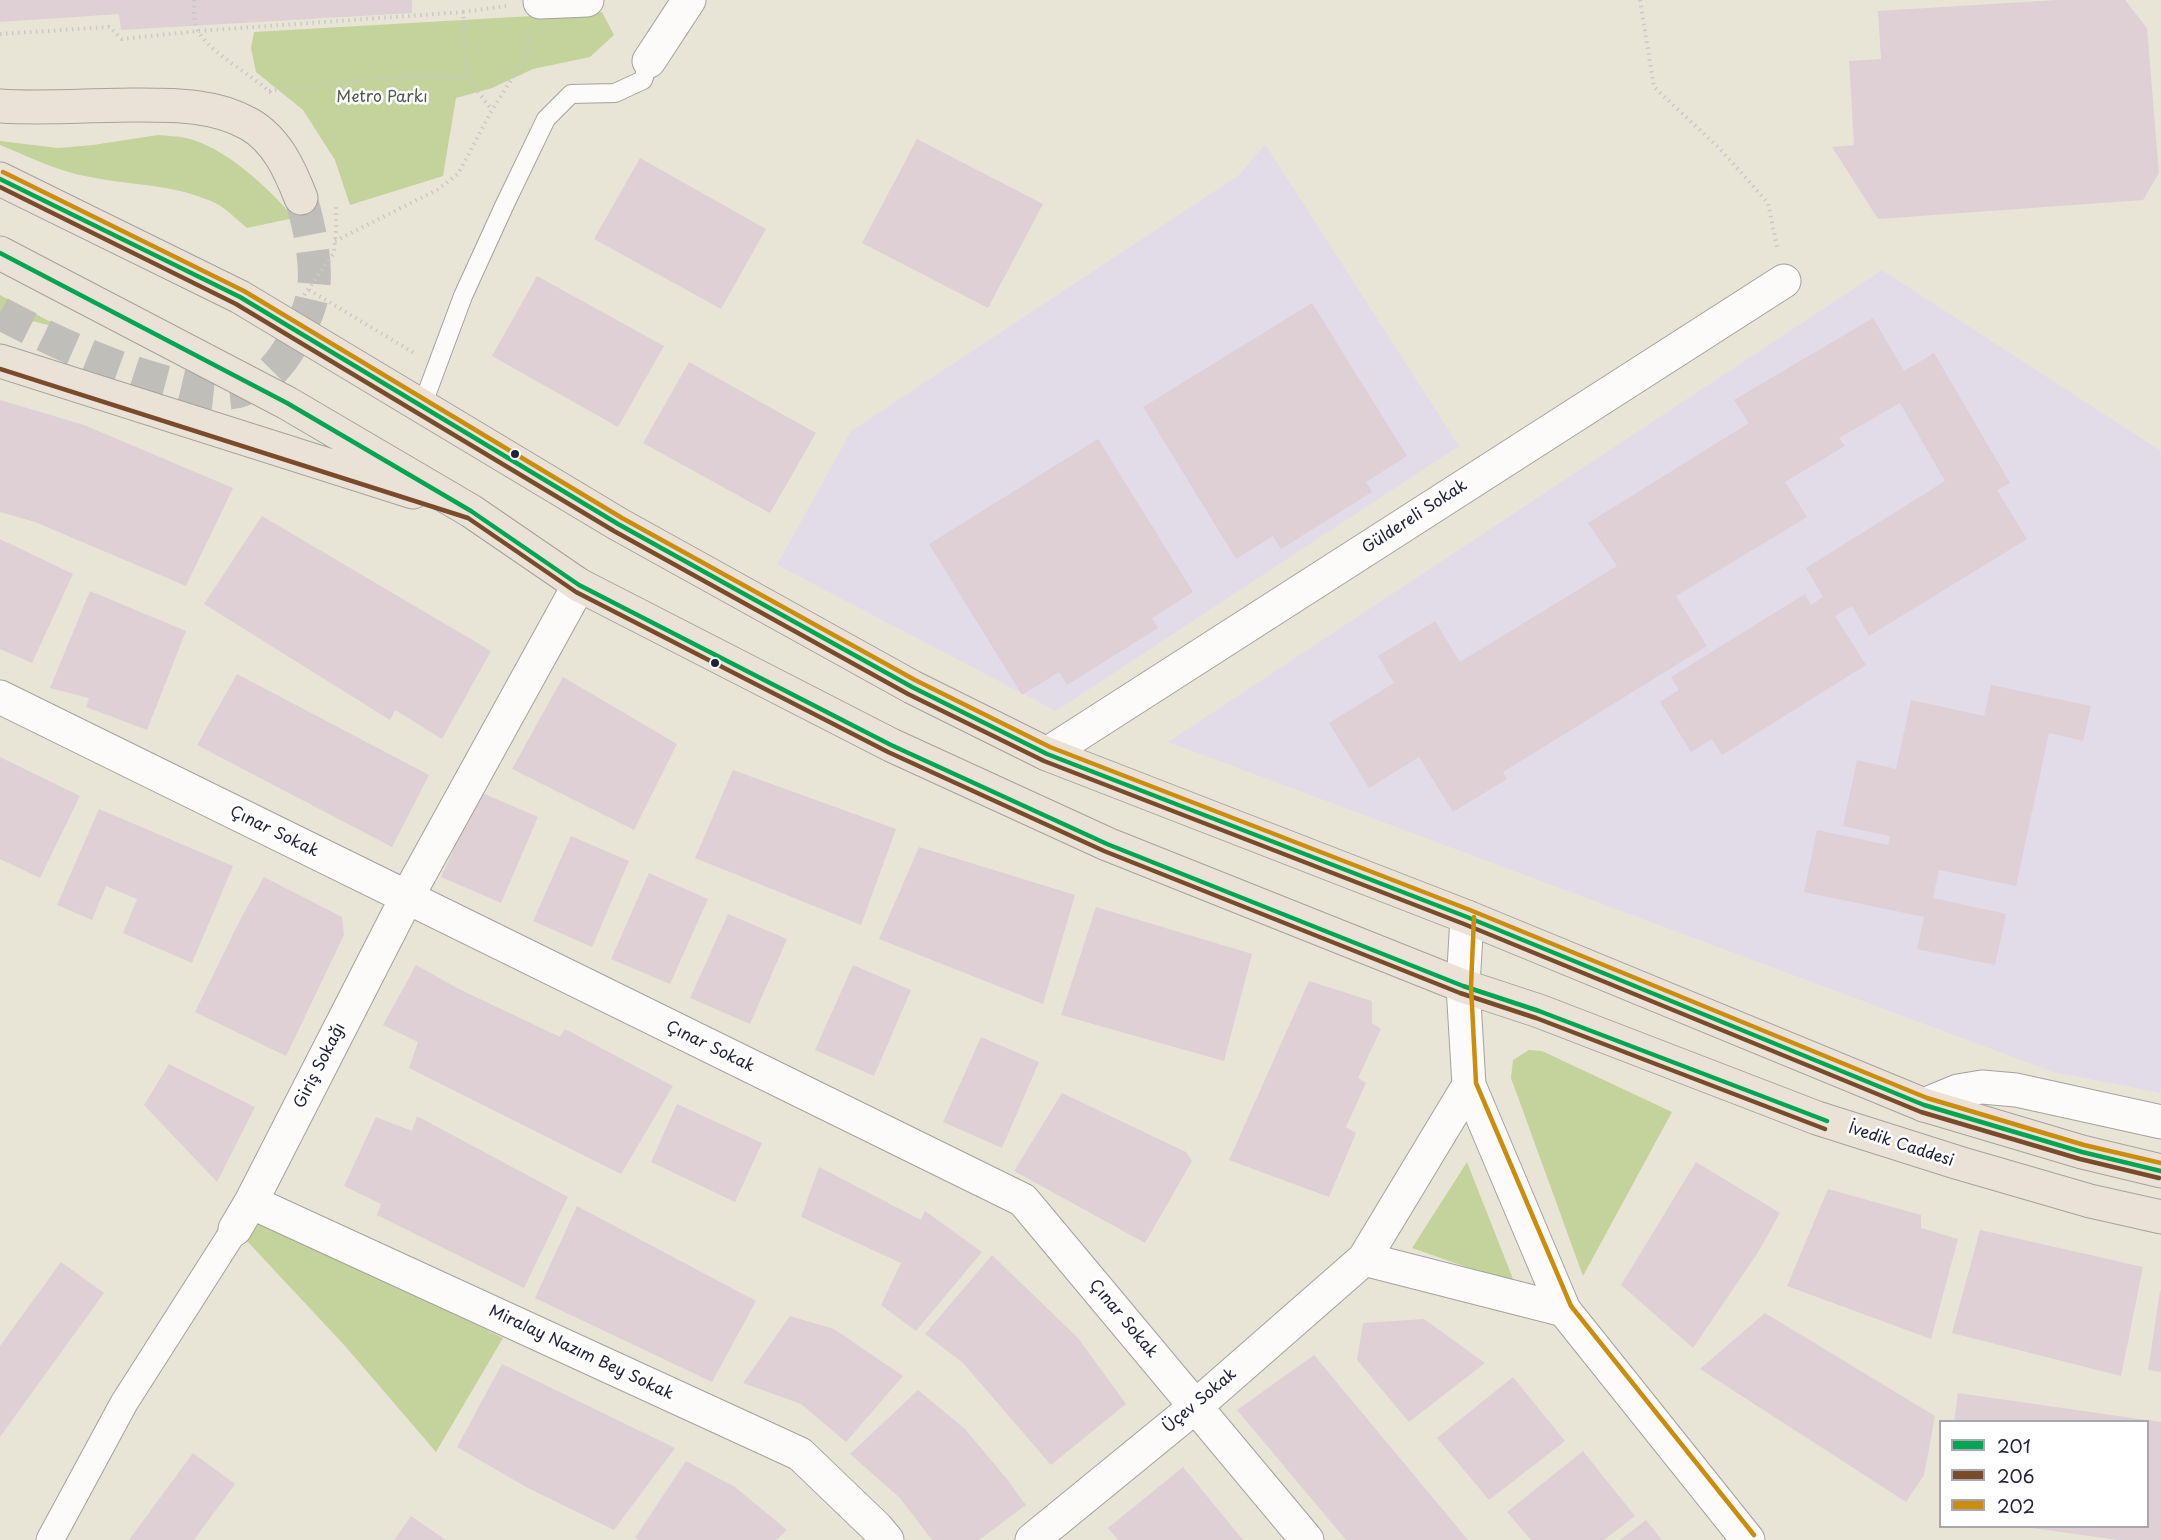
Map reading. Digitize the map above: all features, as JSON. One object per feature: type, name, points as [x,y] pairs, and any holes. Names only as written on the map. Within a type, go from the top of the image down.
[{"type":"main road","points":[[0,106],[177,105],[229,115],[250,125],[274,145],[290,170],[301,198]]},
{"type":"main road","points":[[0,179],[240,297],[618,524],[912,687],[1047,754],[1467,917],[1924,1105],[2082,1152],[2161,1171]]},
{"type":"main road","name":"İvedik Caddesi","points":[[0,253],[287,403],[471,511],[579,585],[891,745],[1107,844],[1463,986],[1539,1011],[1817,1118],[2090,1201],[2161,1217]]},
{"type":"main road","points":[[0,361],[471,511]]},
{"type":"street","points":[[540,2],[587,0]]},
{"type":"street","points":[[649,61],[689,0]]},
{"type":"street","name":"Güldereli Sokak","points":[[1047,754],[1784,281]]},
{"type":"street","name":"Giriş Sokağı","points":[[50,1540],[124,1403],[243,1216],[406,897],[579,585]]},
{"type":"street","name":"Çınar Sokak","points":[[0,697],[1023,1200],[1307,1540]]},
{"type":"street","points":[[1467,917],[1463,986],[1469,1085],[1564,1310],[1748,1540]]},
{"type":"street","name":"Üçev Sokak","points":[[1032,1540],[1196,1406],[1364,1259],[1469,1085]]},
{"type":"street","points":[[1924,1105],[1958,1091],[1982,1087],[2016,1090],[2161,1122]]},
{"type":"street","name":"Miralay Nazım Bey Sokak","points":[[243,1216],[800,1454],[887,1540]]},
{"type":"street","points":[[1364,1259],[1564,1310]]},
{"type":"lane","points":[[422,406],[463,296],[546,119],[571,94],[615,93],[643,80],[649,61]]},
{"type":"path","points":[[194,0],[196,25]]},
{"type":"path","points":[[1640,0],[1654,87],[1720,148],[1768,203],[1784,281]]},
{"type":"path","points":[[0,34],[109,27],[122,39],[463,12],[540,2],[524,60],[492,110],[458,174],[437,190],[335,241]]},
{"type":"path","points":[[463,12],[467,77],[492,110]]},
{"type":"path","points":[[269,26],[270,21]]},
{"type":"path","points":[[269,91],[408,76],[467,77]]},
{"type":"path","points":[[309,290],[381,335],[422,357]]},
{"type":"shaded area","points":[[1265,144],[1459,446],[1056,711],[777,565],[851,431],[1239,175]]},
{"type":"shaded area","points":[[1882,270],[2161,451],[2161,1093],[2053,1072],[1168,742]]},
{"type":"green space","name":"Metro Parkı","points":[[602,12],[614,35],[590,57],[533,69],[492,88],[456,98],[443,176],[350,205],[335,160],[303,110],[256,72],[251,48],[254,32]]},
{"type":"green space","points":[[158,135],[186,138],[216,150],[231,159],[272,194],[294,218],[247,228],[223,207],[204,198],[156,186],[78,175],[44,164],[0,145],[0,141],[58,148]]},
{"type":"green space","points":[[0,295],[64,329],[0,313]]},
{"type":"green space","points":[[1529,1050],[1542,1051],[1672,1112],[1583,1276],[1511,1078],[1513,1060]]},
{"type":"green space","points":[[1467,1162],[1515,1284],[1412,1248]]},
{"type":"green space","points":[[263,1218],[503,1338],[436,1452],[345,1346],[247,1241]]},
{"type":"building","points":[[0,0],[412,0],[412,13],[121,30],[119,14],[0,22]]},
{"type":"building","points":[[2057,0],[2125,0],[2147,28],[2159,173],[2143,200],[1878,219],[1832,147],[1854,145],[1849,61],[1881,59],[1878,11]]},
{"type":"building","points":[[917,139],[1043,204],[988,308],[862,243]]},
{"type":"building","points":[[640,158],[766,229],[721,309],[594,239]]},
{"type":"building","points":[[537,276],[664,346],[618,427],[492,356]]},
{"type":"building","points":[[1312,303],[1407,456],[1366,482],[1372,492],[1281,549],[1273,536],[1236,559],[1143,407]]},
{"type":"building","points":[[1873,318],[1904,371],[1934,353],[2010,483],[1997,490],[2027,539],[1869,636],[1852,606],[1835,616],[1866,665],[1722,755],[1712,739],[1691,752],[1660,702],[1679,690],[1671,677],[1805,594],[1811,605],[1823,597],[1806,568],[1945,481],[1900,403],[1839,438],[1845,446],[1785,482],[1807,517],[1676,596],[1707,646],[1503,772],[1507,779],[1453,812],[1419,757],[1369,788],[1329,723],[1394,683],[1378,656],[1435,621],[1460,662],[1617,566],[1588,523],[1749,423],[1734,400]]},
{"type":"building","points":[[689,362],[816,433],[770,513],[643,443]]},
{"type":"building","points":[[0,400],[84,425],[233,488],[186,586],[35,522],[0,512]]},
{"type":"building","points":[[1098,439],[1193,592],[1152,618],[1158,628],[1067,685],[1059,672],[1022,695],[929,544]]},
{"type":"building","points":[[262,516],[491,651],[442,739],[395,710],[390,720],[204,604]]},
{"type":"building","points":[[0,539],[73,574],[32,663],[0,649]]},
{"type":"building","points":[[90,591],[186,631],[147,730],[86,707],[89,698],[50,688]]},
{"type":"building","points":[[237,674],[429,775],[392,847],[197,745]]},
{"type":"building","points":[[563,677],[677,744],[634,830],[512,769]]},
{"type":"building","points":[[1991,685],[2091,706],[2083,741],[2049,733],[2016,886],[1939,870],[1933,898],[2006,914],[1995,965],[1917,949],[1924,917],[1804,892],[1817,830],[1888,845],[1890,836],[1843,826],[1857,760],[1896,769],[1911,700],[1984,716]]},
{"type":"building","points":[[0,757],[80,796],[40,878],[0,859]]},
{"type":"building","points":[[733,770],[896,829],[861,925],[695,858]]},
{"type":"building","points":[[480,792],[538,817],[501,903],[441,877]]},
{"type":"building","points":[[99,809],[233,866],[192,963],[123,933],[137,899],[106,886],[92,920],[57,905]]},
{"type":"building","points":[[571,836],[629,861],[592,947],[533,921]]},
{"type":"building","points":[[919,847],[1075,895],[1043,1004],[879,939]]},
{"type":"building","points":[[649,873],[708,899],[670,984],[611,959]]},
{"type":"building","points":[[264,877],[342,917],[344,935],[286,1056],[195,1012],[240,920]]},
{"type":"building","points":[[1096,907],[1252,954],[1224,1061],[1061,1015]]},
{"type":"building","points":[[728,914],[787,939],[750,1024],[690,998]]},
{"type":"building","points":[[416,965],[459,989],[560,1037],[565,1029],[673,1086],[621,1174],[409,1068],[418,1042],[383,1025]]},
{"type":"building","points":[[853,965],[911,990],[874,1076],[815,1050]]},
{"type":"building","points":[[1309,981],[1372,1001],[1372,1023],[1381,1029],[1358,1078],[1366,1083],[1346,1127],[1356,1133],[1329,1197],[1229,1160]]},
{"type":"building","points":[[981,1037],[1039,1062],[1002,1148],[943,1122]]},
{"type":"building","points":[[169,1064],[255,1107],[217,1182],[144,1105]]},
{"type":"building","points":[[1062,1093],[1186,1152],[1192,1161],[1145,1243],[1014,1171]]},
{"type":"building","points":[[677,1104],[762,1143],[735,1202],[651,1162]]},
{"type":"building","points":[[417,1116],[568,1197],[524,1288],[377,1215],[381,1204],[344,1186],[376,1117],[412,1131]]},
{"type":"building","points":[[1696,1162],[1780,1213],[1757,1254],[1693,1348],[1621,1285]]},
{"type":"building","points":[[819,1167],[921,1220],[925,1211],[982,1252],[916,1331],[881,1305],[901,1263],[801,1217]]},
{"type":"building","points":[[1828,1189],[1921,1215],[1921,1228],[1958,1239],[1931,1339],[1787,1286]]},
{"type":"building","points":[[577,1206],[756,1301],[712,1382],[535,1298]]},
{"type":"building","points":[[1980,1230],[2143,1267],[2121,1376],[1952,1333]]},
{"type":"building","points":[[992,1255],[1078,1338],[1126,1404],[1051,1465],[963,1363],[925,1334]]},
{"type":"building","points":[[61,1262],[104,1293],[0,1437],[0,1346]]},
{"type":"building","points":[[2161,1291],[2161,1372],[2148,1370]]},
{"type":"building","points":[[1765,1313],[1935,1416],[1924,1475],[1906,1502],[1700,1369]]},
{"type":"building","points":[[790,1316],[834,1329],[903,1376],[846,1442],[801,1404],[743,1383]]},
{"type":"building","points":[[1424,1319],[1485,1363],[1409,1422],[1357,1360],[1363,1323]]},
{"type":"building","points":[[1314,1355],[1468,1540],[1346,1540],[1237,1410]]},
{"type":"building","points":[[502,1364],[675,1448],[614,1530],[526,1487],[457,1447]]},
{"type":"building","points":[[1513,1377],[1565,1441],[1489,1500],[1437,1438]]},
{"type":"building","points":[[918,1390],[965,1429],[1026,1505],[979,1540],[932,1540],[900,1498],[850,1454]]},
{"type":"building","points":[[1958,1393],[2146,1420],[1954,1420]]},
{"type":"building","points":[[2149,1420],[2161,1422],[2161,1540],[2118,1540],[2032,1528],[2149,1528]]},
{"type":"building","points":[[1583,1451],[1635,1516],[1604,1540],[1531,1540],[1507,1512]]},
{"type":"building","points":[[193,1453],[235,1484],[194,1540],[129,1540]]},
{"type":"building","points":[[686,1461],[735,1487],[787,1530],[776,1540],[638,1540],[635,1538]]},
{"type":"building","points":[[1183,1467],[1243,1540],[1118,1540],[1108,1528]]},
{"type":"building","points":[[411,1516],[446,1540],[394,1540]]},
{"type":"building","points":[[1646,1520],[1662,1540],[1620,1540]]},
{"type":"tunnel","points":[[0,313],[44,335],[135,373],[195,390],[215,393],[236,392],[255,384],[278,365],[295,339],[311,303],[314,260],[301,198]]},
{"type":"transit line","name":"202","points":[[3,172],[244,291],[622,518],[915,680],[1050,747],[1470,910],[1927,1098],[2084,1145],[2161,1163]]},
{"type":"transit line","name":"201","points":[[0,179],[240,297],[618,524],[912,687],[1047,754],[1467,917],[1924,1105],[2082,1152],[2161,1171]]},
{"type":"transit line","name":"206","points":[[0,187],[236,304],[614,531],[908,694],[1044,761],[1464,924],[1921,1112],[2080,1159],[2159,1178]]},
{"type":"transit line","name":"201","points":[[0,253],[287,403],[471,511],[579,585],[891,745],[1107,844],[1463,986],[1539,1011],[1827,1121]]},
{"type":"transit line","name":"206","points":[[0,369],[468,518],[576,592],[888,752],[1104,851],[1460,993],[1536,1018],[1825,1129]]},
{"type":"transit line","name":"202","points":[[1474,917],[1471,986],[1476,1083],[1571,1306],[1754,1535]]}]
